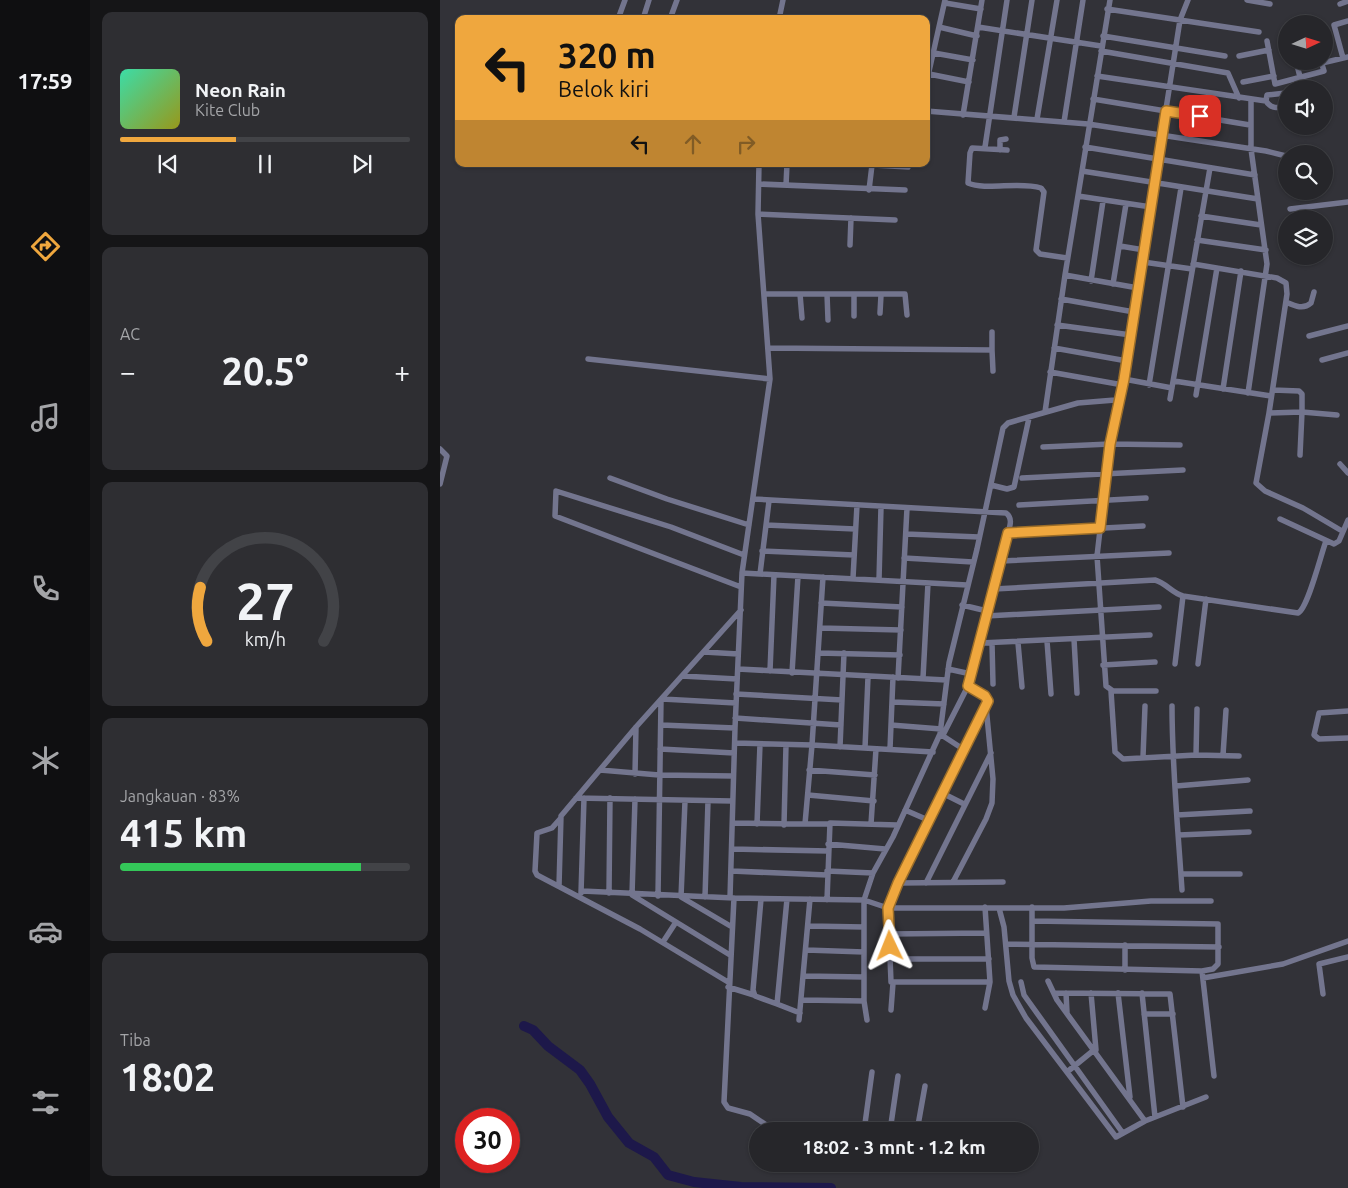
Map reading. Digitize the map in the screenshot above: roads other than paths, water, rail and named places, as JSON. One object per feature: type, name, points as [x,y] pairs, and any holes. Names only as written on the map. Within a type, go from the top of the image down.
[{"type":"street","points":[[619,15],[625,0]]},
{"type":"street","points":[[644,15],[649,0]]},
{"type":"street","points":[[671,15],[677,0]]},
{"type":"street","points":[[780,15],[783,0]]},
{"type":"street","points":[[963,115],[982,0]]},
{"type":"street","points":[[985,147],[1007,0]]},
{"type":"street","points":[[1014,117],[1032,0]]},
{"type":"street","points":[[1037,119],[1057,0]]},
{"type":"street","points":[[1064,122],[1083,0]]},
{"type":"street","points":[[1045,412],[1088,124],[1110,0]]},
{"type":"street","points":[[1188,0],[1180,20],[1124,382],[1111,441],[1097,556],[1098,583],[1106,686],[1111,691],[1115,752],[1123,759],[1223,754],[1238,756]]},
{"type":"street","points":[[1247,0],[1270,4]]},
{"type":"street","points":[[1340,4],[1348,1]]},
{"type":"street","points":[[930,70],[945,2],[980,9]]},
{"type":"street","points":[[1108,9],[1259,32]]},
{"type":"street","points":[[1345,57],[1334,25],[1348,20]]},
{"type":"street","points":[[978,26],[1075,42],[1228,73],[1239,98]]},
{"type":"street","points":[[939,27],[977,36]]},
{"type":"street","points":[[1104,36],[1176,46],[1225,56]]},
{"type":"street","points":[[1267,41],[1275,84],[1324,70]]},
{"type":"street","points":[[1239,56],[1269,50]]},
{"type":"street","points":[[934,53],[973,60]]},
{"type":"street","points":[[1298,70],[1300,77]]},
{"type":"street","points":[[930,74],[969,82]]},
{"type":"street","points":[[1096,76],[1266,101],[1272,107],[1278,107]]},
{"type":"street","points":[[1243,82],[1274,76]]},
{"type":"street","points":[[1266,101],[1267,95],[1278,94]]},
{"type":"street","points":[[1093,99],[1250,125]]},
{"type":"street","points":[[1248,393],[1267,276],[1266,250],[1261,225],[1252,149],[1250,125],[1251,100]]},
{"type":"street","points":[[930,111],[1088,124],[1278,154]]},
{"type":"street","points":[[1000,150],[1000,140],[1006,138]]},
{"type":"street","points":[[1007,150],[974,147],[970,150],[968,183],[978,185],[1024,184],[1042,188],[1044,192],[1036,250],[1040,254],[1067,258]]},
{"type":"street","points":[[1085,147],[1255,175]]},
{"type":"street","points":[[759,167],[758,214],[770,379],[741,587],[734,728],[731,872],[732,927],[728,984],[725,1105],[728,1108],[750,1114],[762,1122]]},
{"type":"street","points":[[786,186],[787,167]]},
{"type":"street","points":[[869,190],[872,167]]},
{"type":"street","points":[[1170,399],[1210,168]]},
{"type":"street","points":[[1082,171],[1258,199]]},
{"type":"street","points":[[759,184],[904,190]]},
{"type":"street","points":[[1149,384],[1181,188]]},
{"type":"street","points":[[1078,196],[1103,201],[1151,206]]},
{"type":"street","points":[[1091,280],[1103,201]]},
{"type":"street","points":[[1290,209],[1348,202]]},
{"type":"street","points":[[1113,284],[1126,204]]},
{"type":"street","points":[[758,214],[895,220]]},
{"type":"street","points":[[1201,216],[1261,225]]},
{"type":"street","points":[[850,244],[851,218]]},
{"type":"street","points":[[1197,240],[1266,250]]},
{"type":"street","points":[[1120,246],[1144,250]]},
{"type":"street","points":[[1143,262],[1168,266],[1241,271],[1285,282],[1288,294],[1256,483],[1265,491],[1304,508],[1342,531]]},
{"type":"street","points":[[1196,394],[1217,268]]},
{"type":"street","points":[[1223,389],[1241,271]]},
{"type":"street","points":[[1065,275],[1138,288]]},
{"type":"street","points":[[1286,302],[1296,307],[1306,306],[1311,303],[1314,292]]},
{"type":"street","points":[[764,294],[905,294],[907,314]]},
{"type":"street","points":[[800,294],[802,318]]},
{"type":"street","points":[[827,294],[828,320]]},
{"type":"street","points":[[854,295],[854,316]]},
{"type":"street","points":[[880,313],[881,295]]},
{"type":"street","points":[[1061,299],[1134,312]]},
{"type":"street","points":[[1057,325],[1131,336]]},
{"type":"street","points":[[1310,336],[1348,326]]},
{"type":"street","points":[[992,332],[993,371]]},
{"type":"street","points":[[768,348],[992,350]]},
{"type":"street","points":[[1054,348],[1127,361]]},
{"type":"street","points":[[1322,360],[1348,353]]},
{"type":"street","points":[[588,359],[770,379]]},
{"type":"street","points":[[1050,372],[1172,388]]},
{"type":"street","points":[[1174,381],[1271,396]]},
{"type":"street","points":[[1273,390],[1300,392],[1302,412],[1300,455]]},
{"type":"street","points":[[941,733],[948,669],[1003,428],[1008,423],[1078,403],[1119,399]]},
{"type":"street","points":[[1269,413],[1302,412],[1338,415]]},
{"type":"street","points":[[991,485],[1007,489],[1014,487],[1029,418]]},
{"type":"street","points":[[1043,447],[1111,441],[1180,445]]},
{"type":"street","points":[[440,448],[447,456],[440,484]]},
{"type":"street","points":[[1340,464],[1348,473]]},
{"type":"street","points":[[1022,478],[1183,470]]},
{"type":"street","points":[[610,478],[667,500],[749,525]]},
{"type":"street","points":[[741,587],[555,516],[556,491],[671,527],[744,555]]},
{"type":"street","points":[[1019,505],[1146,498]]},
{"type":"street","points":[[754,499],[984,512],[1009,515],[1011,520],[1002,561],[968,686],[941,733],[897,825],[894,837],[885,849],[864,900],[864,1001],[867,1020]]},
{"type":"street","points":[[760,574],[769,501]]},
{"type":"street","points":[[853,578],[857,506]]},
{"type":"street","points":[[879,580],[881,507]]},
{"type":"street","points":[[890,749],[892,702],[900,655],[907,508]]},
{"type":"street","points":[[1280,519],[1336,544],[1348,520]]},
{"type":"street","points":[[766,525],[855,529]]},
{"type":"street","points":[[1008,533],[1143,526]]},
{"type":"street","points":[[906,534],[979,537]]},
{"type":"street","points":[[994,589],[1155,580],[1161,582],[1172,592],[1183,596],[1299,613],[1309,594],[1326,541]]},
{"type":"street","points":[[762,551],[854,554]]},
{"type":"street","points":[[1002,561],[1169,553]]},
{"type":"street","points":[[904,558],[973,562]]},
{"type":"street","points":[[742,573],[967,585]]},
{"type":"street","points":[[770,671],[774,575]]},
{"type":"street","points":[[792,673],[798,576]]},
{"type":"street","points":[[806,824],[823,577]]},
{"type":"street","points":[[923,678],[928,583]]},
{"type":"street","points":[[1175,664],[1183,596]]},
{"type":"street","points":[[1198,664],[1206,599]]},
{"type":"street","points":[[821,604],[902,607]]},
{"type":"street","points":[[962,605],[987,613],[1100,611],[1159,607]]},
{"type":"street","points":[[740,610],[636,727],[552,828],[537,833],[536,874],[559,886],[581,894],[663,942],[728,984],[777,1004],[799,1017],[809,926],[810,899]]},
{"type":"street","points":[[820,628],[901,630]]},
{"type":"street","points":[[980,643],[1018,643],[1150,635]]},
{"type":"street","points":[[1074,639],[1077,694]]},
{"type":"street","points":[[1047,641],[1051,694]]},
{"type":"street","points":[[1018,643],[1022,687]]},
{"type":"street","points":[[992,644],[993,684]]},
{"type":"street","points":[[704,652],[738,654]]},
{"type":"street","points":[[818,653],[900,655]]},
{"type":"street","points":[[840,746],[844,653]]},
{"type":"street","points":[[1104,664],[1155,662]]},
{"type":"street","points":[[738,669],[817,675],[946,680]]},
{"type":"street","points":[[948,669],[972,674]]},
{"type":"street","points":[[682,676],[737,679]]},
{"type":"street","points":[[866,748],[868,676]]},
{"type":"street","points":[[953,882],[990,810],[994,789],[986,706],[987,697],[968,686]]},
{"type":"street","points":[[1111,691],[1156,691]]},
{"type":"street","points":[[736,694],[842,700]]},
{"type":"street","points":[[662,700],[736,703]]},
{"type":"street","points":[[658,896],[662,700]]},
{"type":"street","points":[[892,702],[944,704]]},
{"type":"street","points":[[891,1010],[893,983],[890,980],[888,908],[928,820],[986,706]]},
{"type":"street","points":[[1143,757],[1145,706]]},
{"type":"street","points":[[1172,706],[1172,757],[1176,786],[1182,890]]},
{"type":"street","points":[[1196,755],[1197,708]]},
{"type":"street","points":[[1223,754],[1226,710]]},
{"type":"street","points":[[1348,711],[1319,714],[1314,736],[1322,739],[1348,738]]},
{"type":"street","points":[[735,718],[841,725]]},
{"type":"street","points":[[661,725],[734,728]]},
{"type":"street","points":[[891,725],[941,733],[963,749]]},
{"type":"street","points":[[635,774],[636,727]]},
{"type":"street","points":[[735,744],[840,746],[933,752]]},
{"type":"street","points":[[757,824],[760,744]]},
{"type":"street","points":[[784,825],[786,745]]},
{"type":"street","points":[[660,749],[734,753]]},
{"type":"street","points":[[871,824],[876,749]]},
{"type":"street","points":[[926,883],[991,753]]},
{"type":"street","points":[[600,770],[635,774],[733,776]]},
{"type":"street","points":[[809,770],[875,775]]},
{"type":"street","points":[[1176,786],[1248,780]]},
{"type":"street","points":[[942,793],[964,804]]},
{"type":"street","points":[[808,795],[874,801]]},
{"type":"street","points":[[576,798],[732,801]]},
{"type":"street","points":[[581,894],[584,798]]},
{"type":"street","points":[[609,893],[610,798]]},
{"type":"street","points":[[632,895],[635,799]]},
{"type":"street","points":[[681,897],[685,801]]},
{"type":"street","points":[[705,897],[708,801]]},
{"type":"street","points":[[905,810],[928,820]]},
{"type":"street","points":[[1177,814],[1250,811]]},
{"type":"street","points":[[559,886],[560,819]]},
{"type":"street","points":[[732,823],[803,826],[806,824],[830,824],[833,822],[897,825]]},
{"type":"street","points":[[827,900],[830,824]]},
{"type":"street","points":[[1179,835],[1249,832]]},
{"type":"street","points":[[732,848],[885,849]]},
{"type":"street","points":[[731,872],[874,873]]},
{"type":"street","points":[[1181,874],[1240,874]]},
{"type":"street","points":[[898,883],[1003,882]]},
{"type":"street","points":[[581,894],[609,893],[681,897],[864,900],[888,908],[1064,908],[1151,902],[1211,901]]},
{"type":"street","points":[[632,895],[730,955]]},
{"type":"street","points":[[681,897],[732,927]]},
{"type":"street","points":[[754,995],[761,899]]},
{"type":"street","points":[[777,1004],[787,899]]},
{"type":"street","points":[[984,1008],[990,982],[985,907]]},
{"type":"street","points":[[1032,907],[1032,964],[1036,968],[1202,974],[1283,964],[1348,941]]},
{"type":"street","points":[[1000,908],[1006,944],[1009,981],[1013,995],[1026,1018],[1116,1137],[1122,1132],[1146,1121],[1206,1097]]},
{"type":"street","points":[[1032,921],[1218,924],[1217,966],[1202,974]]},
{"type":"street","points":[[663,942],[676,922]]},
{"type":"street","points":[[809,926],[864,928]]},
{"type":"street","points":[[889,934],[986,934]]},
{"type":"street","points":[[1006,944],[1218,947]]},
{"type":"street","points":[[1125,945],[1125,970]]},
{"type":"street","points":[[806,950],[864,952]]},
{"type":"street","points":[[1323,994],[1319,964],[1348,957]]},
{"type":"street","points":[[890,959],[989,959]]},
{"type":"street","points":[[1202,974],[1214,1076]]},
{"type":"street","points":[[804,976],[864,977]]},
{"type":"street","points":[[1048,981],[1067,1013],[1146,1121]]},
{"type":"street","points":[[893,983],[990,982]]},
{"type":"street","points":[[1021,982],[1024,995],[1122,1132]]},
{"type":"street","points":[[1054,993],[1170,994],[1182,1106]]},
{"type":"street","points":[[1066,993],[1067,1013]]},
{"type":"street","points":[[1091,993],[1096,1051]]},
{"type":"street","points":[[1118,993],[1130,1099]]},
{"type":"street","points":[[1142,994],[1155,1117]]},
{"type":"street","points":[[802,1000],[864,1001]]},
{"type":"street","points":[[1144,1014],[1172,1014]]},
{"type":"street","points":[[1067,1072],[1096,1051]]},
{"type":"street","points":[[865,1122],[872,1072]]},
{"type":"street","points":[[891,1122],[898,1076]]},
{"type":"street","points":[[918,1122],[924,1086]]},
{"type":"waterway","points":[[524,1026],[533,1030],[548,1046],[580,1070],[608,1117],[629,1143],[654,1157],[668,1175],[694,1182],[741,1187],[831,1188]]}]
